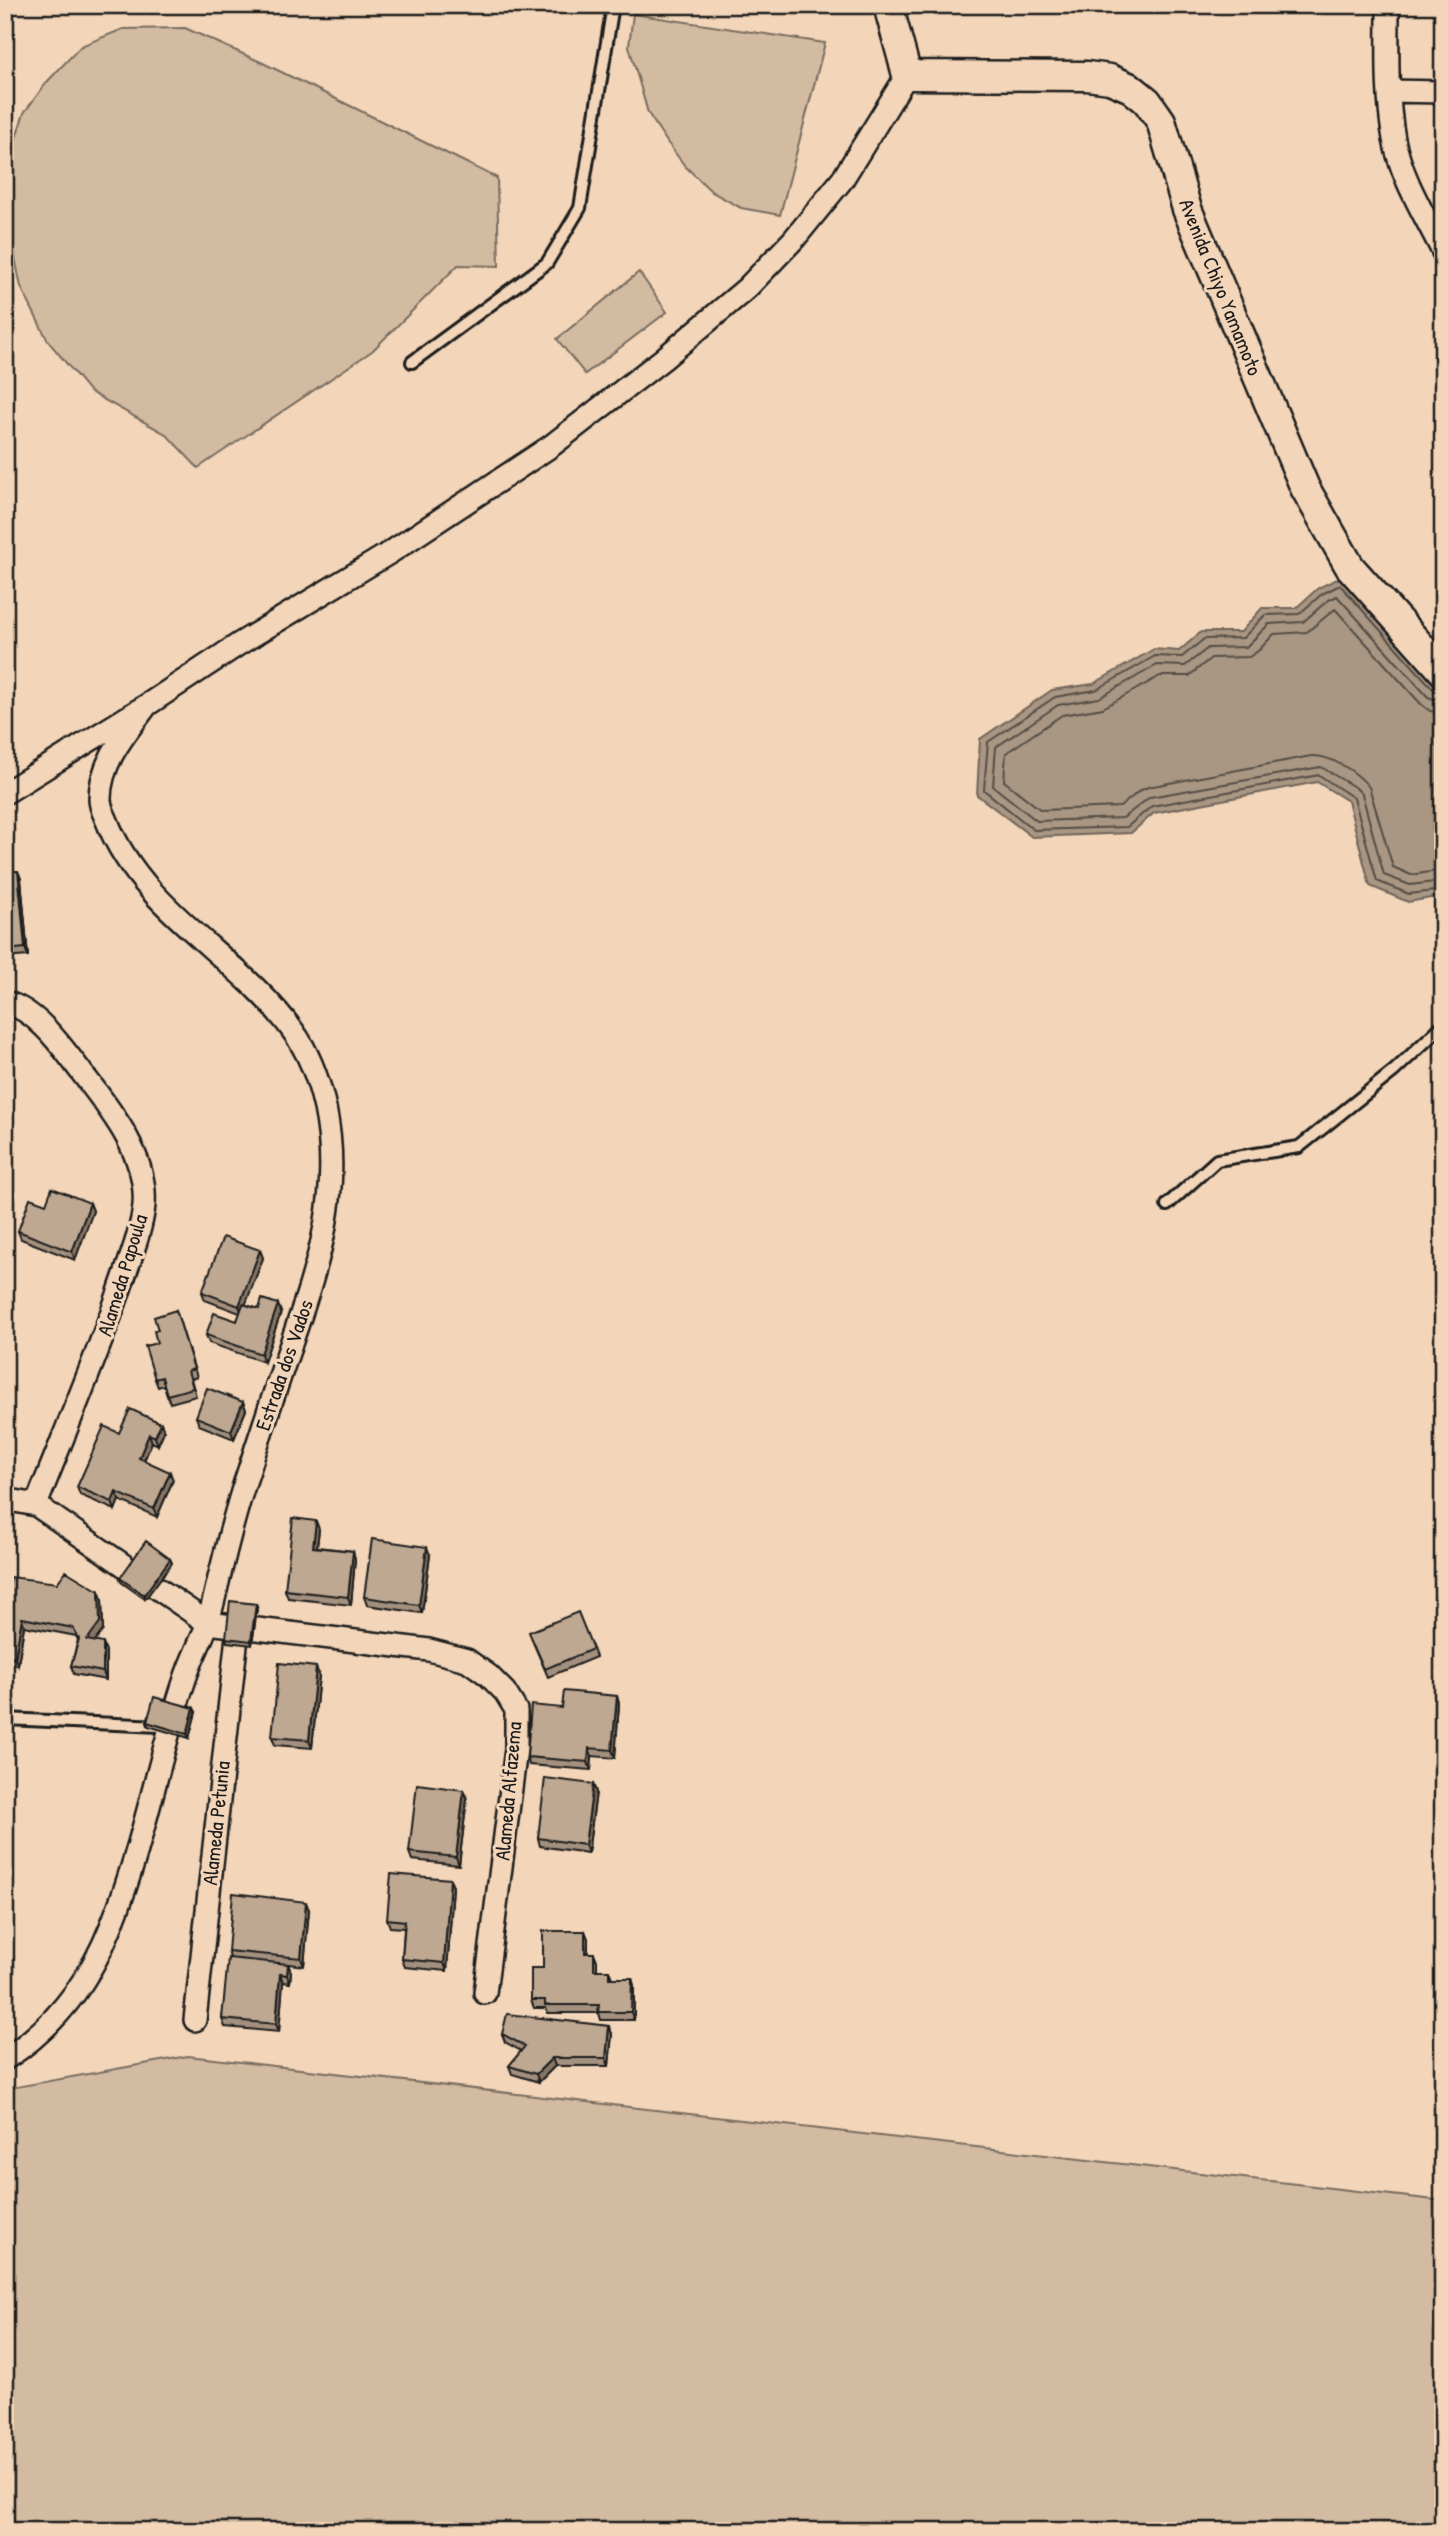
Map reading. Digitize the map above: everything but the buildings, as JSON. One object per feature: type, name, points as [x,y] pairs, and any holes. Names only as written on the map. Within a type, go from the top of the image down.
[{"type":"street","points":[[5,793],[239,644],[391,552],[551,446],[663,359],[747,288],[794,239],[842,180],[907,75],[888,5]]},
{"type":"street","points":[[1388,5],[1389,91],[1394,140],[1402,165],[1443,252]]},
{"type":"street","name":"Avenida Chiyo Yamamoto","points":[[907,75],[1087,76],[1110,79],[1131,88],[1147,101],[1161,121],[1187,209],[1305,488],[1350,567],[1443,671]]},
{"type":"street","points":[[1389,91],[1443,92]]},
{"type":"street","name":"Estrada dos Vados","points":[[5,2059],[25,2046],[60,2014],[83,1982],[103,1945],[130,1877],[185,1678],[208,1623],[235,1512],[316,1270],[327,1224],[331,1186],[331,1147],[325,1107],[314,1069],[295,1033],[262,994],[163,902],[130,864],[112,834],[99,803],[104,774],[115,749],[147,705]]},
{"type":"street","name":"Alameda Papoula","points":[[5,1002],[46,1027],[109,1107],[130,1141],[140,1175],[144,1204],[132,1252],[96,1357],[36,1505]]},
{"type":"street","points":[[5,1499],[36,1505],[208,1623]]},
{"type":"street","name":"Alameda Alfazema","points":[[208,1623],[429,1650],[467,1660],[505,1692],[516,1710],[516,1749],[485,1993]]},
{"type":"street","name":"Alameda Petunia","points":[[195,2020],[237,1627]]},
{"type":"lane","points":[[412,362],[547,263],[580,208],[613,5]]},
{"type":"lane","points":[[1167,1205],[1217,1160],[1299,1147],[1394,1071],[1443,1025]]},
{"type":"lane","points":[[5,1719],[170,1727]]},
{"type":"shaded area","points":[[633,14],[825,43],[780,215],[741,208],[712,192],[685,166],[667,142],[648,113],[629,46]]},
{"type":"shaded area","points":[[185,28],[263,63],[497,178],[499,266],[458,265],[372,351],[198,468],[166,434],[90,392],[48,341],[21,287],[6,214],[10,156],[24,113],[47,82],[81,46],[123,29]]},
{"type":"shaded area","points":[[639,272],[667,312],[585,374],[557,339]]},
{"type":"shaded area","points":[[188,2056],[1443,2201],[1443,2531],[5,2531],[5,2089]]},
{"type":"water","points":[[1343,576],[1443,690],[1443,896],[1408,902],[1370,886],[1348,801],[1317,782],[1154,813],[1131,833],[1032,837],[977,795],[980,739],[1052,690],[1093,684],[1154,649],[1179,651],[1201,632],[1241,632],[1262,608],[1296,608],[1318,588]]}]
